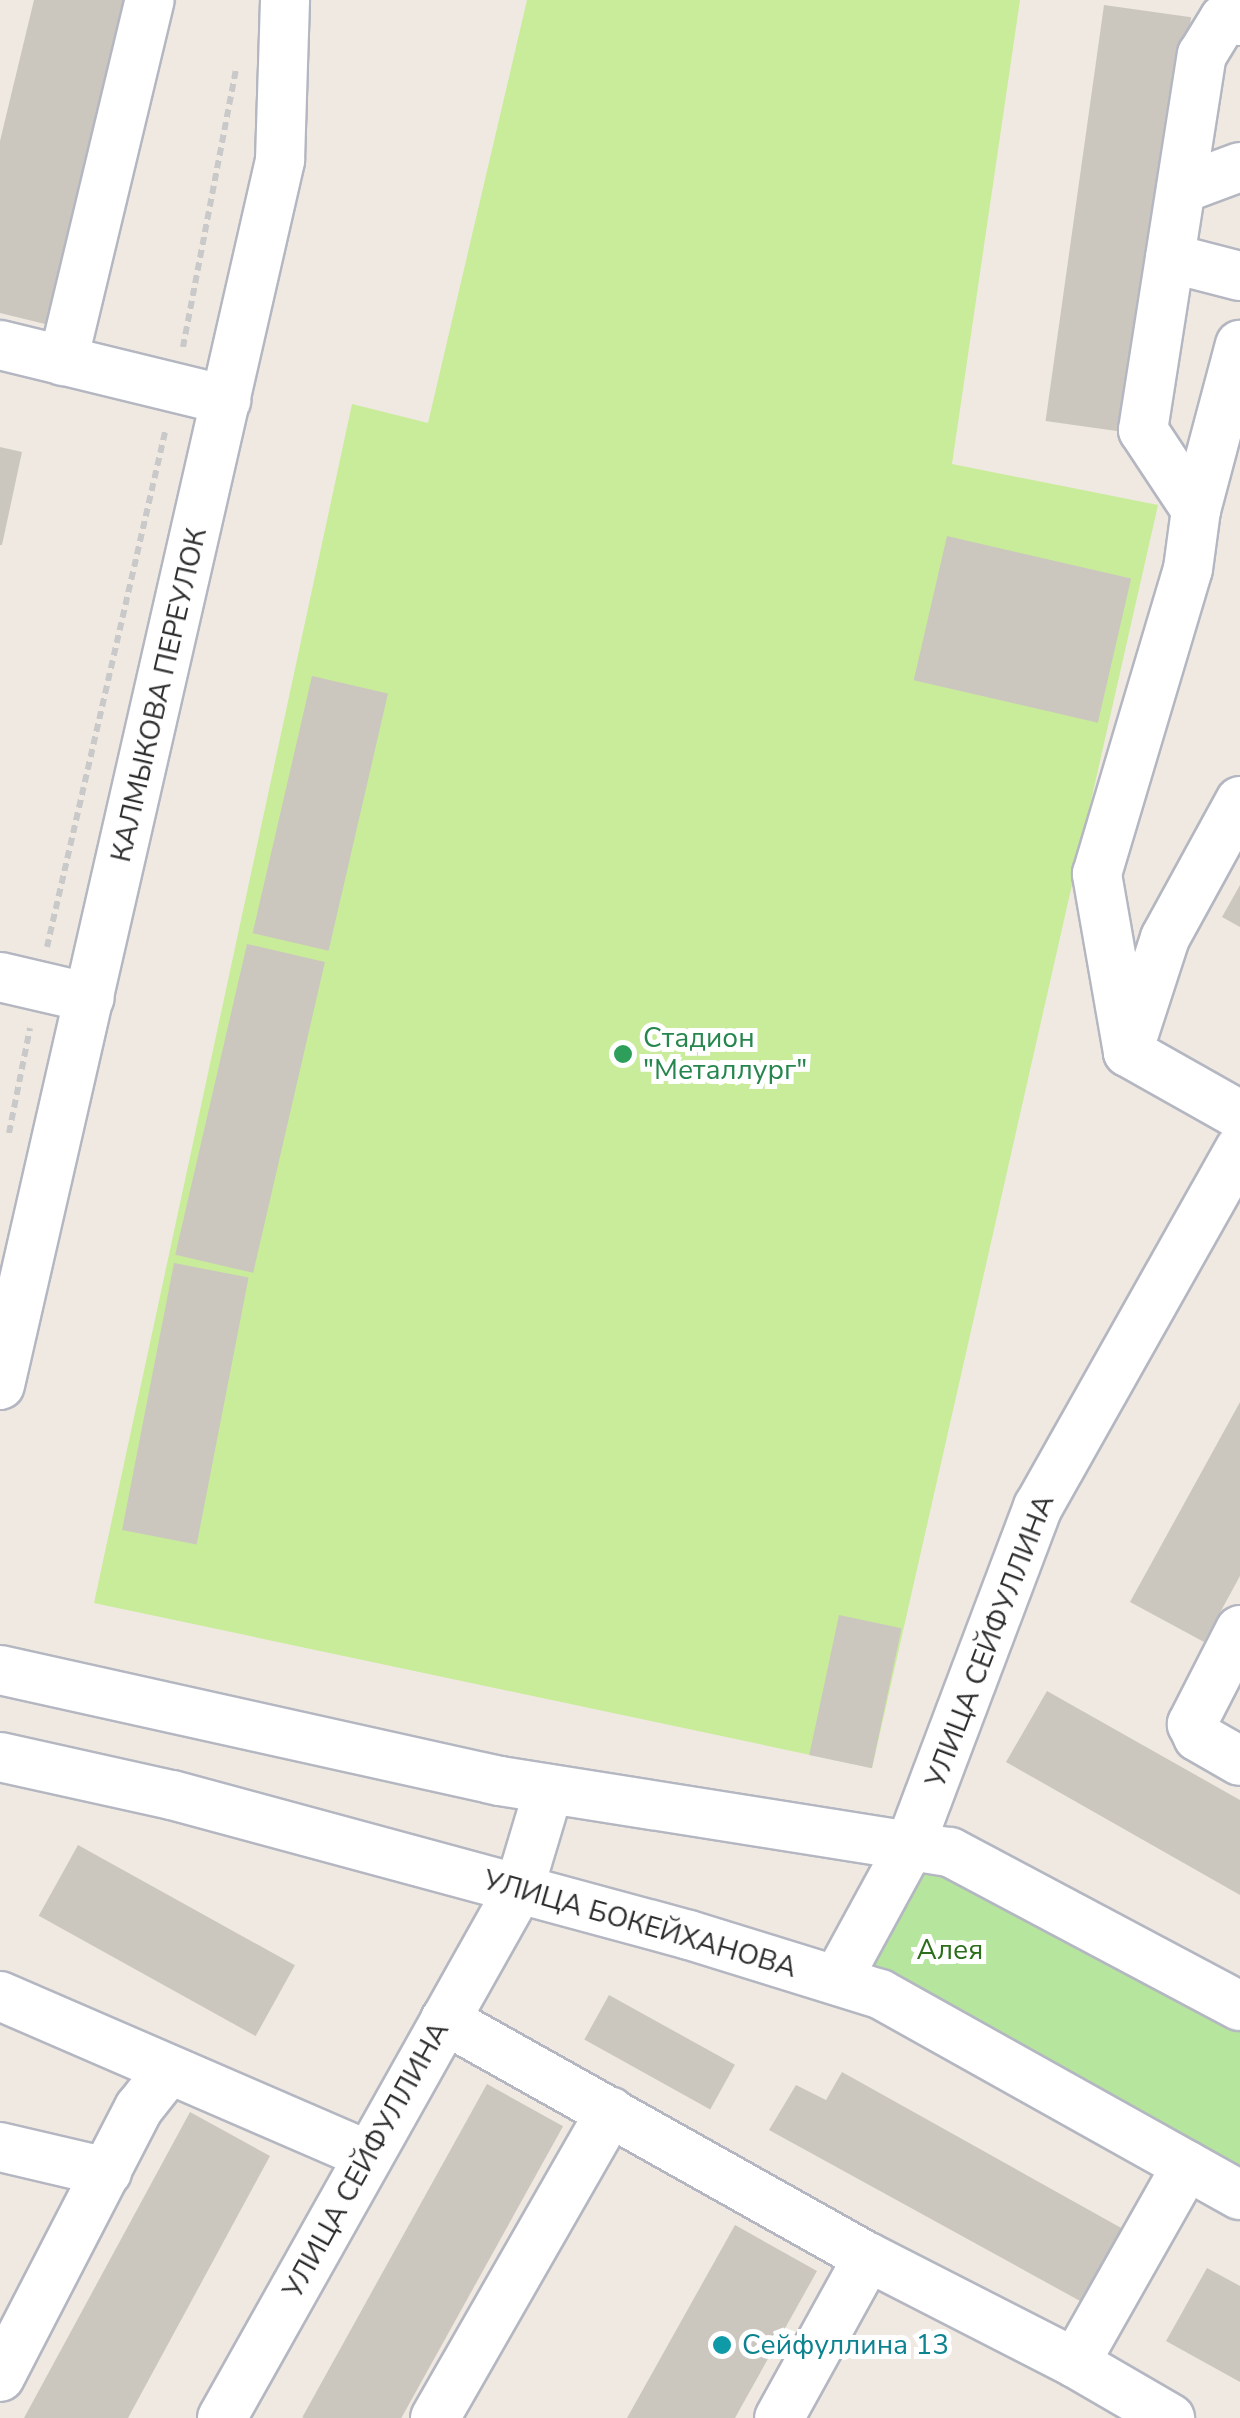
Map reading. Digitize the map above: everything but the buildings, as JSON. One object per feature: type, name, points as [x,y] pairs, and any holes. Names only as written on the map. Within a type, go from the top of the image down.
[{"type":"street","points":[[64,361],[150,0]]},
{"type":"street","name":"КАЛМЫКОВА ПЕРЕУЛОК","points":[[0,1385],[280,160],[284,0]]},
{"type":"street","points":[[1196,510],[1143,430],[1202,55],[1224,19],[1240,21]]},
{"type":"street","points":[[1181,189],[1240,167]]},
{"type":"street","points":[[1170,258],[1240,276]]},
{"type":"street","points":[[0,345],[226,400]]},
{"type":"street","points":[[1128,1052],[1097,874],[1188,569],[1196,510],[1240,346]]},
{"type":"street","points":[[1128,1052],[1165,938],[1240,800]]},
{"type":"street","points":[[19,982],[90,998]]},
{"type":"street","points":[[1128,1052],[1240,1115]]},
{"type":"street","name":"УЛИЦА СЕЙФУЛЛИНА","points":[[837,1980],[909,1848],[1038,1506],[1240,1149]]},
{"type":"street","points":[[1240,1630],[1192,1724],[1198,1737],[1240,1761]]},
{"type":"street","points":[[0,1670],[549,1789],[950,1852],[1240,2006]]},
{"type":"street","name":"УЛИЦА БОКЕЙХАНОВА","points":[[0,1758],[172,1795],[519,1889],[880,1994],[1240,2195]]},
{"type":"street","name":"УЛИЦА СЕЙФУЛЛИНА","points":[[222,2418],[519,1889],[549,1789]]},
{"type":"street","points":[[0,1996],[369,2156]]},
{"type":"street","points":[[445,2020],[868,2257],[1075,2363],[1170,2418]]},
{"type":"street","points":[[0,2377],[138,2108],[169,2070]]},
{"type":"street","points":[[435,2418],[610,2112]]},
{"type":"street","points":[[0,2148],[107,2172]]},
{"type":"street","points":[[1075,2363],[1187,2165]]},
{"type":"street","points":[[779,2418],[868,2257]]},
{"type":"path","points":[[8,1137],[19,982],[175,388],[238,58]]},
{"type":"green space","name":"Стадион \"Металлург\"","points":[[527,0],[1020,0],[952,464],[1158,505],[872,1768],[94,1603],[352,404],[428,423]]},
{"type":"green space","name":"Алея","points":[[921,1862],[1240,2027],[1240,2169],[851,1976]]},
{"type":"place","name":"Стадион \"Металлург\"","points":[[623,1054]]},
{"type":"place","name":"Сейфуллина 13","points":[[722,2345]]}]
